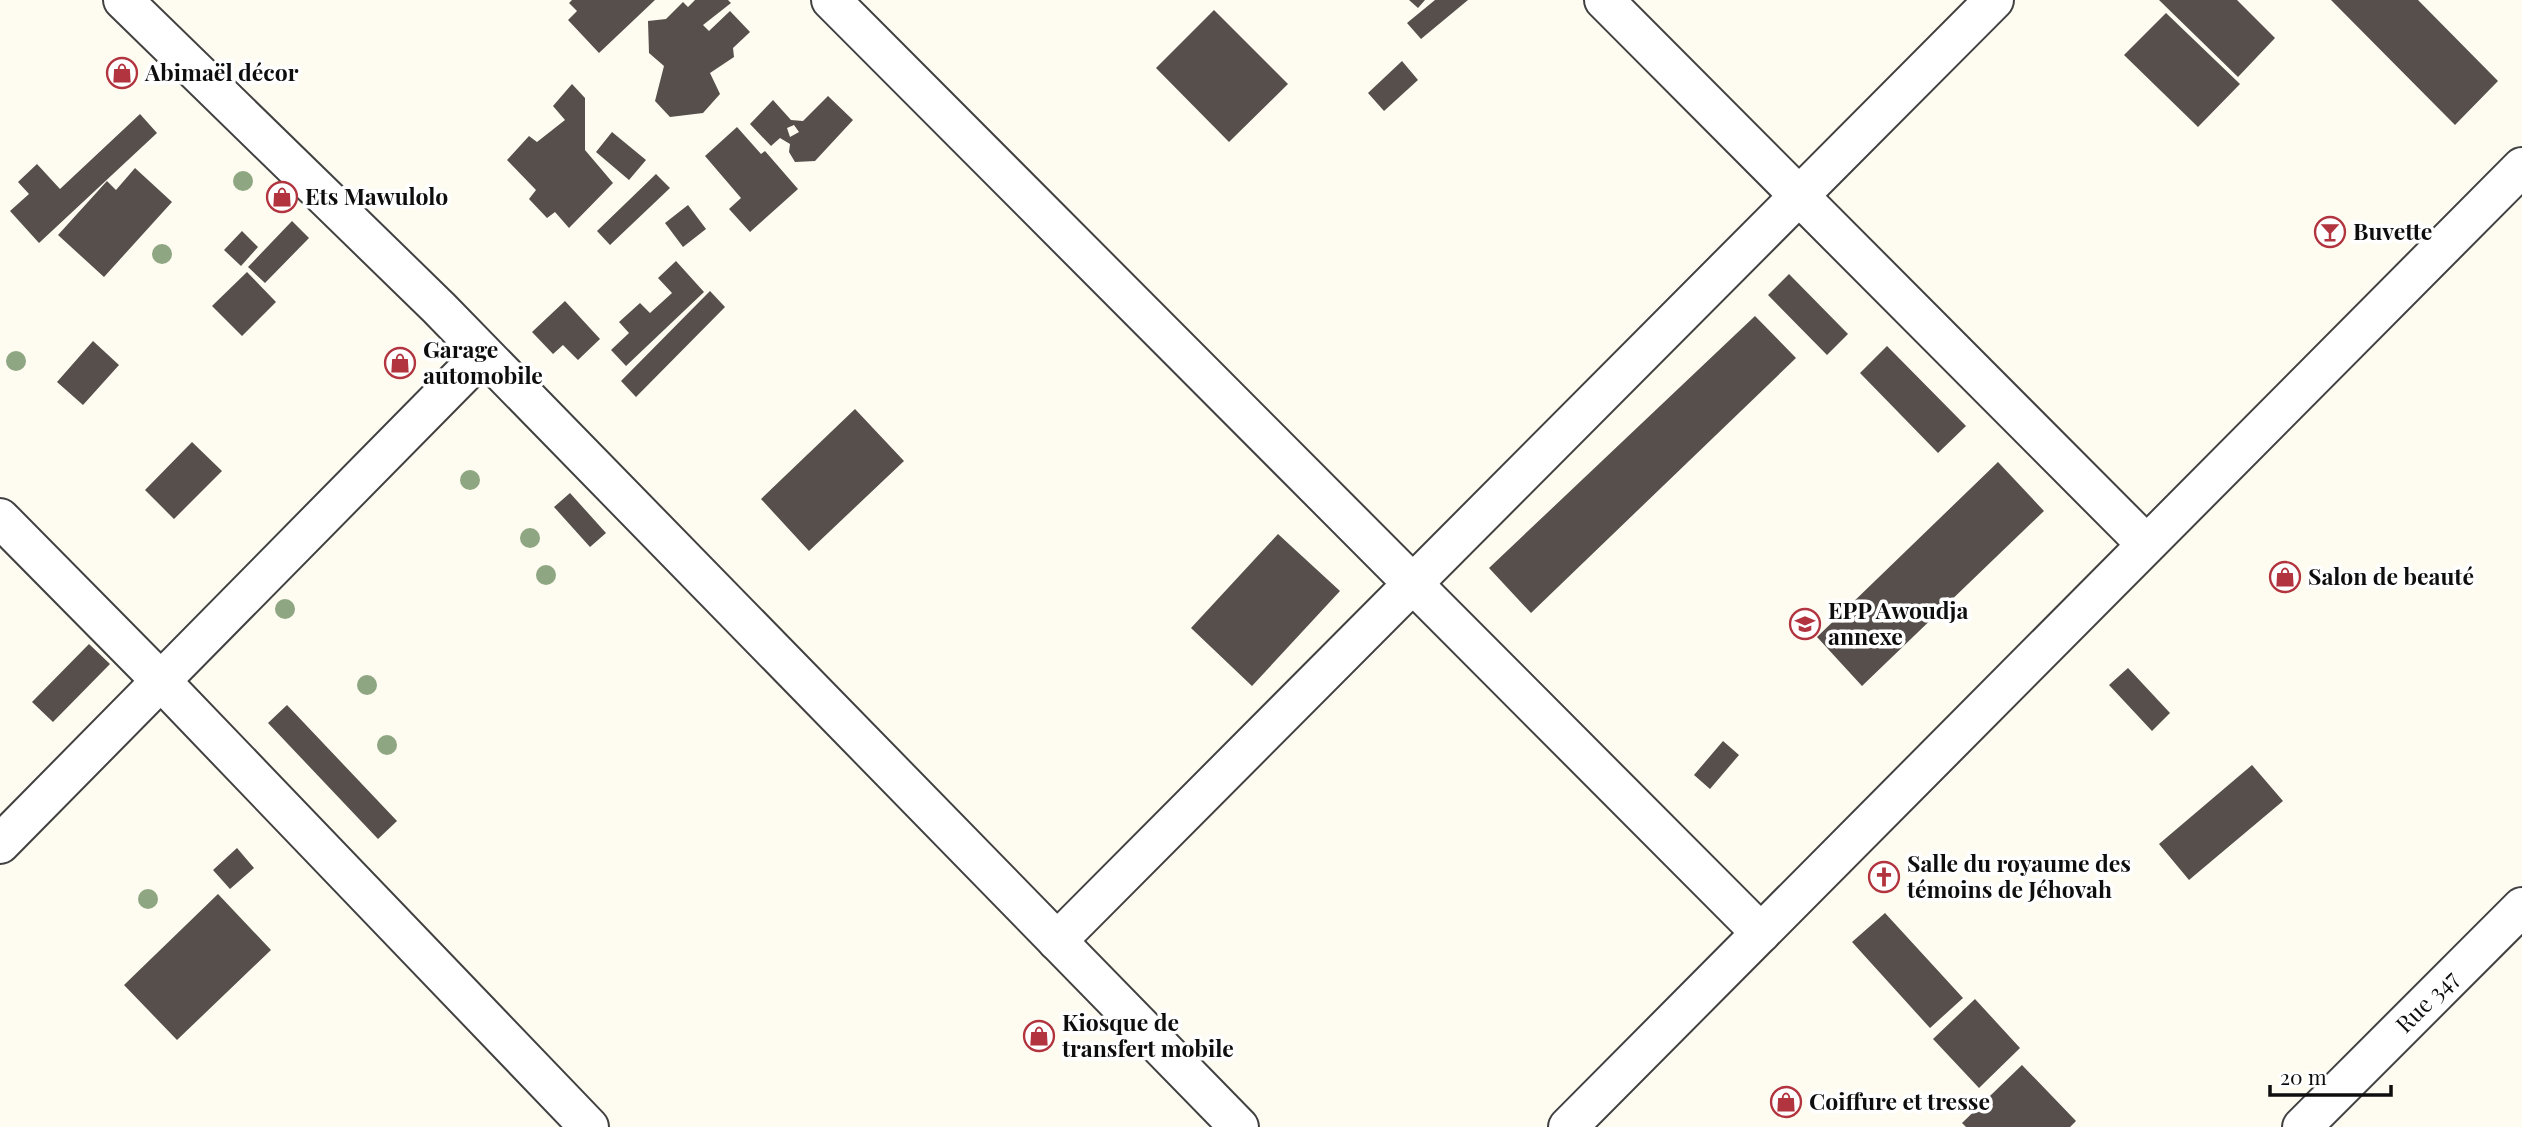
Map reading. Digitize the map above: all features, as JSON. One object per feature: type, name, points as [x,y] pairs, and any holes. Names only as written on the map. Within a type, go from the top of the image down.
[{"type":"street","points":[[123,0],[483,354],[1238,1127]]},
{"type":"street","points":[[831,0],[1761,933]]},
{"type":"street","points":[[1604,0],[2146,544]]},
{"type":"street","points":[[1057,941],[1994,0]]},
{"type":"street","points":[[1568,1127],[2522,167]]},
{"type":"street","points":[[0,844],[483,354]]},
{"type":"street","points":[[0,519],[160,680],[589,1127]]},
{"type":"street","name":"Rue 347","points":[[2302,1127],[2522,907]]},
{"type":"building","points":[[572,0],[655,0],[599,53],[568,20],[577,11],[569,3]]},
{"type":"building","points":[[695,0],[728,0],[731,3],[703,25],[709,31],[730,11],[750,32],[733,48],[734,57],[710,73],[720,94],[703,113],[670,117],[655,101],[664,66],[649,53],[648,21],[666,19],[683,2],[688,7]]},
{"type":"building","points":[[1409,0],[1425,0],[1418,8]]},
{"type":"building","points":[[1435,0],[1468,0],[1421,39],[1407,23]]},
{"type":"building","points":[[2159,0],[2237,0],[2275,38],[2238,77]]},
{"type":"building","points":[[2331,0],[2418,0],[2498,81],[2455,125]]},
{"type":"building","points":[[1214,10],[1288,84],[1229,142],[1156,68]]},
{"type":"building","points":[[2166,13],[2240,84],[2198,127],[2124,55]]},
{"type":"building","points":[[1402,61],[1418,80],[1384,111],[1368,93]]},
{"type":"building","points":[[572,84],[585,98],[585,150],[613,183],[569,228],[555,212],[547,218],[529,199],[536,190],[507,160],[529,136],[537,142],[565,120],[553,106]]},
{"type":"building","points":[[828,96],[853,120],[815,161],[795,162],[789,152],[790,144],[780,138],[771,146],[750,124],[773,100],[791,120],[803,121]],"holes":[[[794,125],[799,132],[790,137],[787,128]]]},
{"type":"building","points":[[140,114],[157,133],[39,243],[10,211],[29,194],[18,182],[37,164],[60,189]]},
{"type":"building","points":[[737,127],[761,154],[765,151],[798,189],[750,232],[729,209],[741,198],[705,156]]},
{"type":"building","points":[[612,132],[646,160],[629,180],[596,152]]},
{"type":"building","points":[[135,168],[172,202],[104,277],[58,235],[107,181],[116,190]]},
{"type":"building","points":[[656,174],[670,188],[610,245],[597,231]]},
{"type":"building","points":[[688,205],[706,229],[683,247],[665,223]]},
{"type":"building","points":[[292,221],[309,238],[265,283],[248,267]]},
{"type":"building","points":[[242,231],[258,247],[241,266],[224,250]]},
{"type":"building","points":[[676,261],[704,292],[626,366],[611,350],[629,333],[619,322],[640,303],[650,313],[672,293],[658,278]]},
{"type":"building","points":[[247,272],[276,302],[242,336],[212,306]]},
{"type":"building","points":[[1789,274],[1848,334],[1827,355],[1768,295]]},
{"type":"building","points":[[710,291],[725,307],[636,397],[621,381]]},
{"type":"building","points":[[565,301],[600,339],[578,360],[563,345],[553,354],[532,332]]},
{"type":"building","points":[[1755,316],[1796,358],[1531,613],[1489,568]]},
{"type":"building","points":[[93,341],[119,365],[83,405],[57,382]]},
{"type":"building","points":[[1887,346],[1966,426],[1938,453],[1860,373]]},
{"type":"building","points":[[855,409],[904,461],[809,551],[761,499]]},
{"type":"building","points":[[192,442],[222,471],[174,519],[145,490]]},
{"type":"building","points":[[1998,462],[2044,511],[1862,686],[1817,637]]},
{"type":"building","points":[[570,493],[606,533],[590,547],[554,507]]},
{"type":"building","points":[[1278,534],[1340,591],[1252,686],[1191,628]]},
{"type":"building","points":[[89,644],[110,664],[53,722],[32,702]]},
{"type":"building","points":[[2128,668],[2170,713],[2152,731],[2109,685]]},
{"type":"building","points":[[287,705],[397,821],[378,839],[268,723]]},
{"type":"building","points":[[1723,741],[1739,755],[1710,789],[1694,775]]},
{"type":"building","points":[[2252,765],[2283,801],[2189,880],[2159,844]]},
{"type":"building","points":[[237,848],[254,868],[230,889],[213,870]]},
{"type":"building","points":[[218,894],[271,950],[177,1040],[124,985]]},
{"type":"building","points":[[1885,913],[1963,998],[1930,1028],[1852,942]]},
{"type":"building","points":[[1975,999],[2020,1048],[1979,1088],[1933,1039]]},
{"type":"building","points":[[2022,1065],[2076,1121],[2070,1127],[1966,1127],[1962,1123]]},
{"type":"place","name":"Abimaël décor","points":[[122,73]]},
{"type":"place","name":"Ets Mawulolo","points":[[282,197]]},
{"type":"place","name":"Buvette","points":[[2330,232]]},
{"type":"place","name":"Garage automobile","points":[[400,363]]},
{"type":"place","name":"Salon de beauté","points":[[2285,577]]},
{"type":"place","name":"EPP Awoudja annexe","points":[[1805,624]]},
{"type":"place","name":"Salle du royaume des témoins de Jéhovah","points":[[1884,877]]},
{"type":"place","name":"Kiosque de transfert mobile","points":[[1039,1036]]},
{"type":"place","name":"Coiffure et tresse","points":[[1786,1102]]}]
